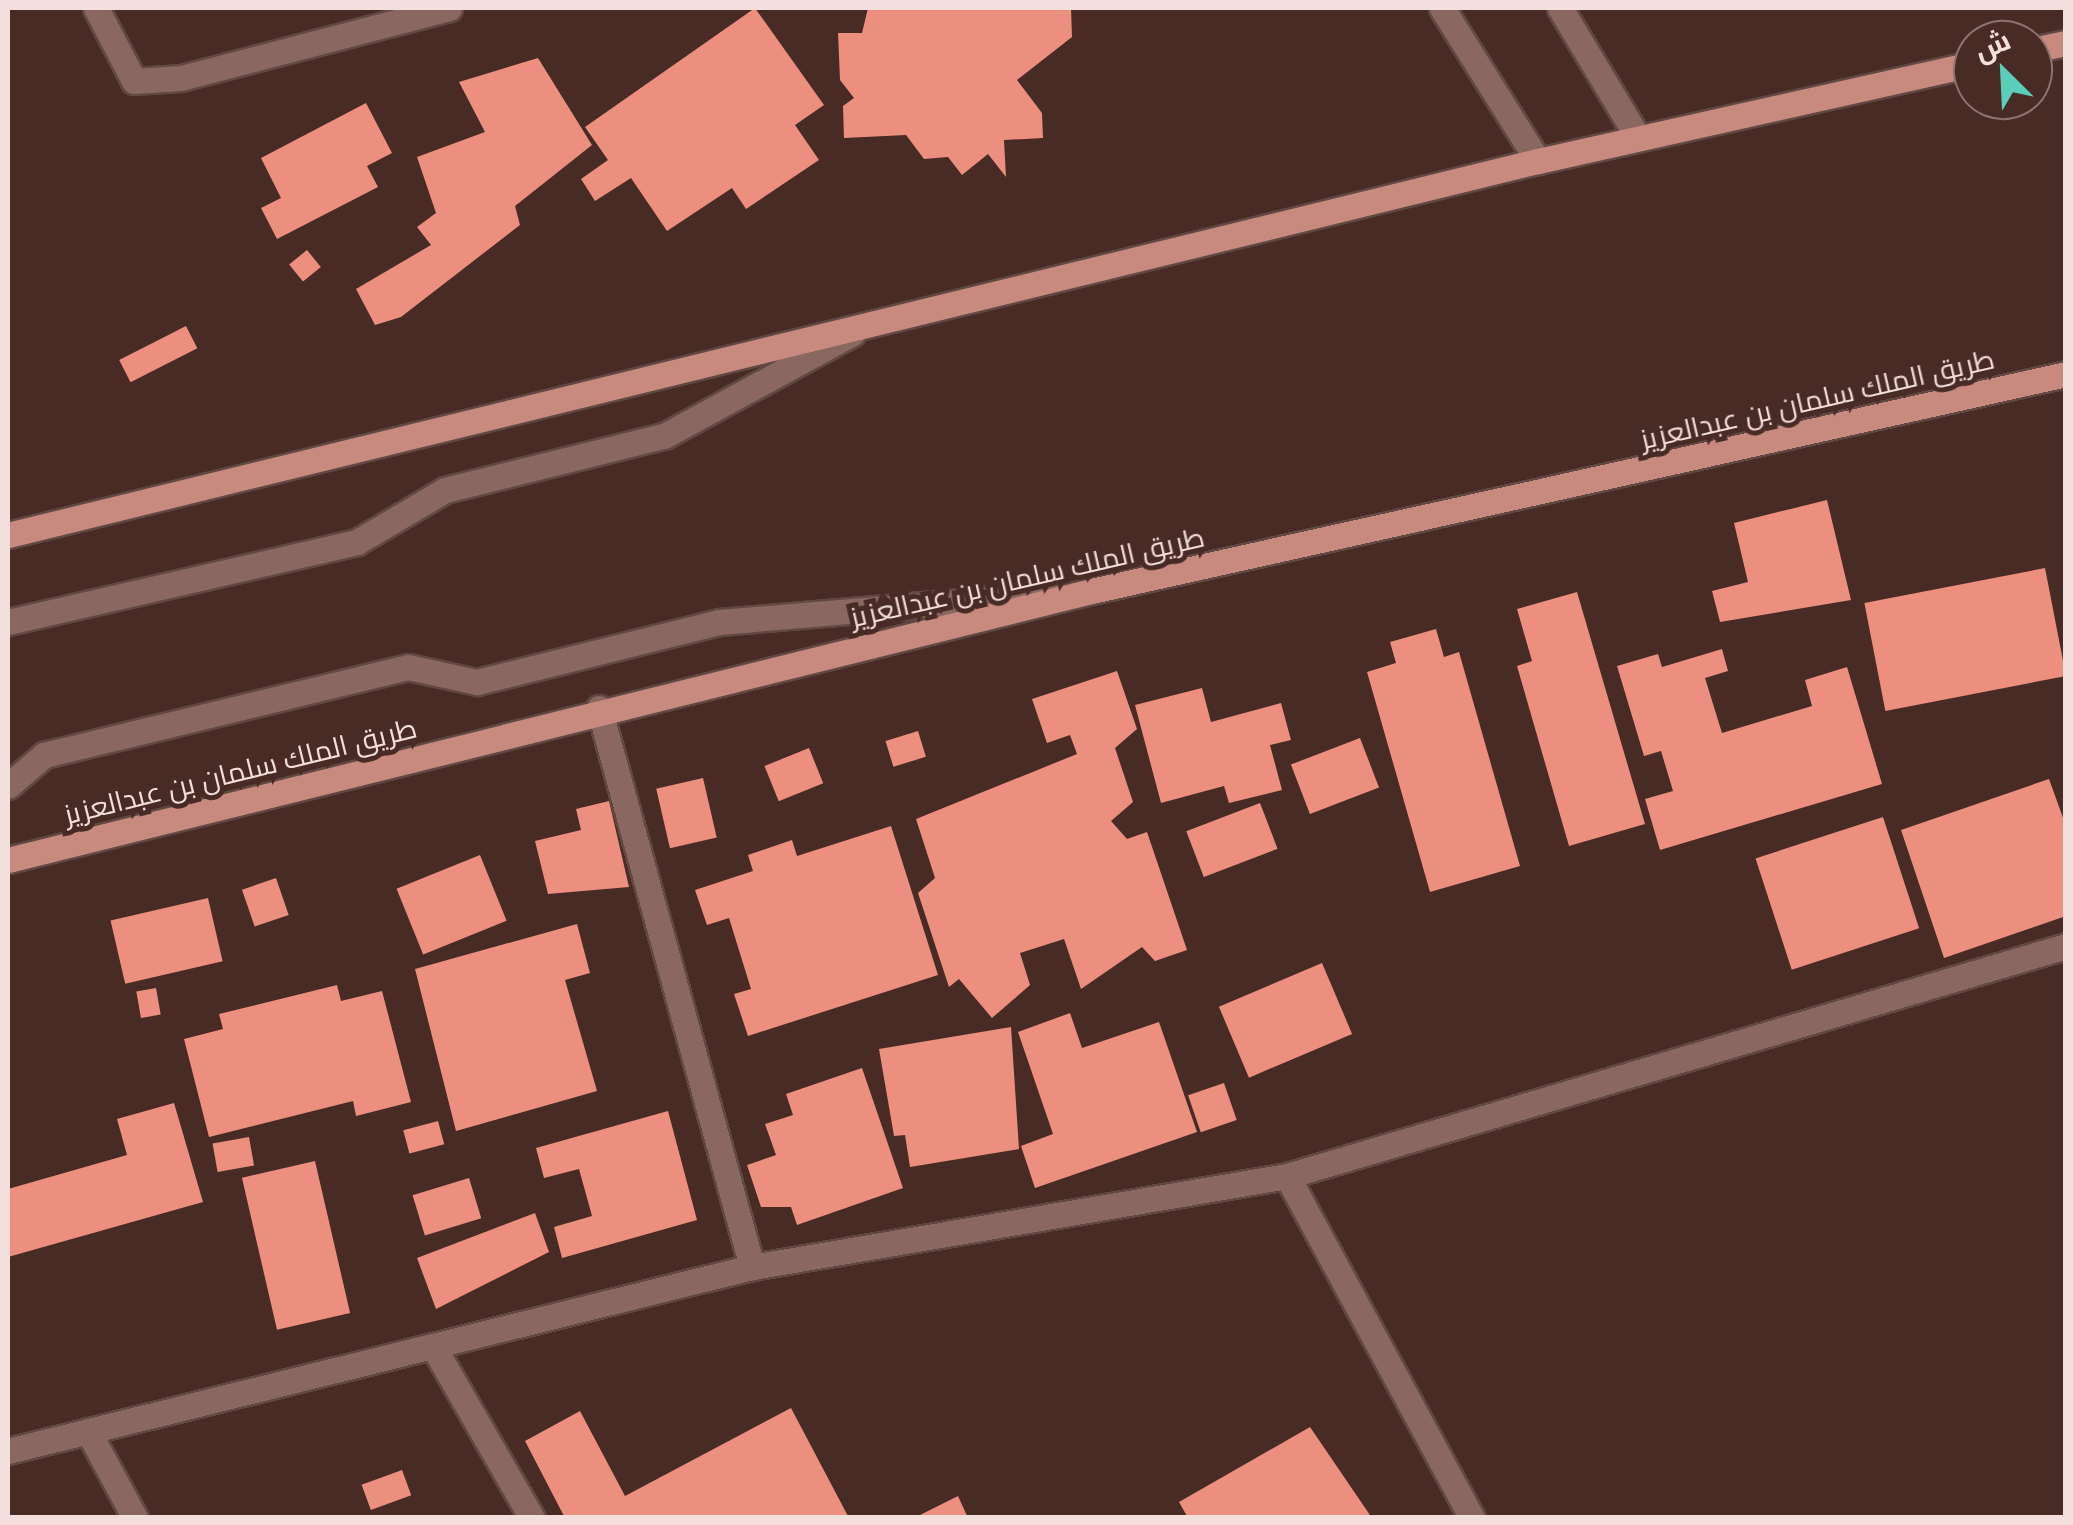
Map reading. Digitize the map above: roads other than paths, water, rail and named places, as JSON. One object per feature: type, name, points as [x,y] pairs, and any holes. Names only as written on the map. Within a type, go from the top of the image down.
[{"type":"main road","points":[[8,535],[1538,161],[1953,68]]},
{"type":"main road","name":"طريق الملك سلمان بن عبدالعزيز","points":[[8,860],[599,708],[1096,590],[2066,374]]},
{"type":"street","points":[[96,8],[134,81],[182,78],[449,8]]},
{"type":"street","points":[[1442,8],[1538,161]]},
{"type":"street","points":[[1560,8],[1638,138]]},
{"type":"street","points":[[8,622],[356,542],[445,490],[664,436],[861,329]]},
{"type":"street","points":[[8,786],[44,755],[408,667],[477,682],[719,622],[1096,590]]},
{"type":"street","points":[[599,708],[752,1267]]},
{"type":"street","points":[[8,1451],[752,1267],[1287,1176],[2066,946]]},
{"type":"street","points":[[1287,1176],[1472,1518]]},
{"type":"street","points":[[432,1346],[532,1518]]},
{"type":"street","points":[[88,1431],[134,1518]]}]
